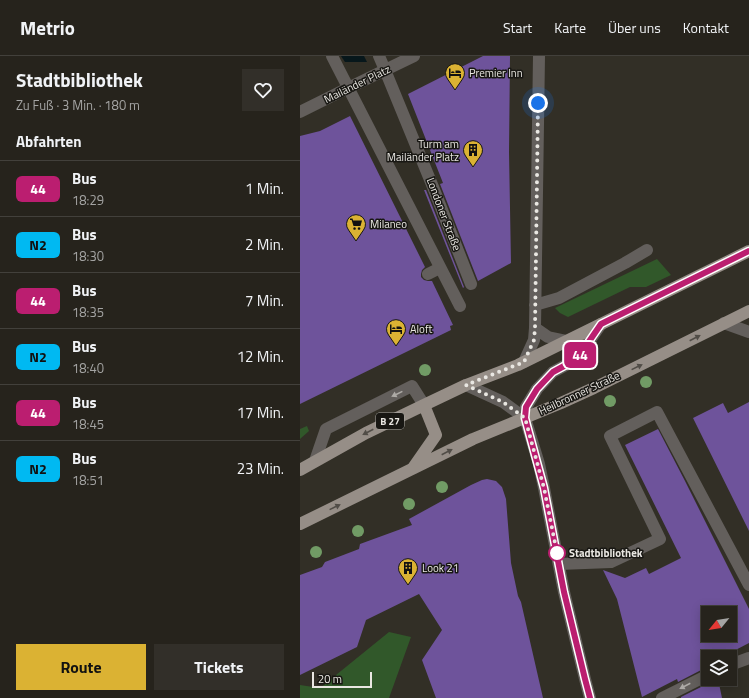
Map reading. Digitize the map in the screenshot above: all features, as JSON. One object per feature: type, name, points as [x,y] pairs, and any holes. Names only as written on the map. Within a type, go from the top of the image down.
[{"type":"main road","name":"B 27","points":[[300,470],[366,433],[466,385],[524,362],[749,251]]},
{"type":"main road","name":"Heilbronner Straße","points":[[300,524],[473,439],[594,388],[749,311]]},
{"type":"main road","points":[[413,469],[436,435],[424,405]]},
{"type":"street","points":[[332,56],[460,306]]},
{"type":"street","name":"Londoner Straße","points":[[379,56],[471,284]]},
{"type":"street","name":"Mailänder Platz","points":[[300,112],[414,56]]},
{"type":"street","points":[[524,362],[534,340],[535,328],[539,56]]},
{"type":"street","points":[[535,305],[559,298],[626,263],[647,250]]},
{"type":"street","points":[[428,274],[440,268]]},
{"type":"street","points":[[724,323],[749,332]]},
{"type":"street","points":[[590,698],[564,592],[544,488],[525,418],[526,407],[537,389],[553,372],[577,359],[601,324]]},
{"type":"street","points":[[535,328],[548,337],[567,341]]},
{"type":"street","points":[[466,385],[503,402],[525,418]]},
{"type":"street","points":[[315,461],[326,429],[412,386],[424,405]]},
{"type":"street","points":[[559,564],[611,562],[660,539],[610,436],[657,412],[749,585]]},
{"type":"street","points":[[737,662],[749,658]]},
{"type":"street","points":[[662,698],[701,678]]},
{"type":"green space","points":[[657,259],[671,275],[646,287],[630,287],[568,317],[560,313],[555,308]]},
{"type":"green space","points":[[307,426],[309,431],[300,439],[300,429]]},
{"type":"green space","points":[[389,632],[411,637],[389,698],[300,698],[300,685],[320,688]]},
{"type":"shaded area","points":[[341,56],[364,56],[367,62],[345,62]]},
{"type":"building","name":"Turm am Mailänder Platz","points":[[483,56],[510,56],[509,152],[511,263],[478,281],[440,184],[443,183],[408,94]]},
{"type":"building","name":"Milaneo","points":[[350,116],[425,267],[422,270],[421,277],[424,280],[432,281],[453,325],[450,326],[451,330],[300,404],[300,136],[320,131]]},
{"type":"building","points":[[424,190],[426,190],[464,287],[463,288]]},
{"type":"building","points":[[749,402],[749,531],[693,418],[723,403],[728,413]]},
{"type":"building","points":[[658,429],[749,609],[749,643],[736,650],[701,650],[701,670],[678,682],[677,679],[642,697],[617,599],[603,570],[625,578],[646,568],[649,574],[681,558],[625,445]]},
{"type":"building","name":"Look 21","points":[[487,479],[496,481],[502,487],[506,499],[511,563],[543,698],[436,698],[422,660],[442,630],[419,594],[366,620],[357,647],[300,675],[300,575],[322,567],[325,562],[359,549],[360,544],[412,525],[409,519],[471,485]]},
{"type":"building","points":[[703,686],[719,686],[722,698],[681,698]]},
{"type":"bus line","name":"44","points":[[590,698],[564,592],[544,488],[525,418],[526,407],[537,389],[553,372],[577,359],[601,324],[749,251]]},
{"type":"place","name":"Premier Inn","points":[[455,90]]},
{"type":"place","name":"Turm am Mailänder Platz","points":[[473,167]]},
{"type":"place","name":"Milaneo","points":[[356,241]]},
{"type":"place","name":"Aloft","points":[[396,346]]},
{"type":"place","name":"Stadtbibliothek","points":[[557,553]]},
{"type":"place","name":"Look 21","points":[[408,585]]},
{"type":"route","points":[[538,103],[534,340],[524,362],[466,385],[503,402],[525,418],[544,488],[557,553]]}]
